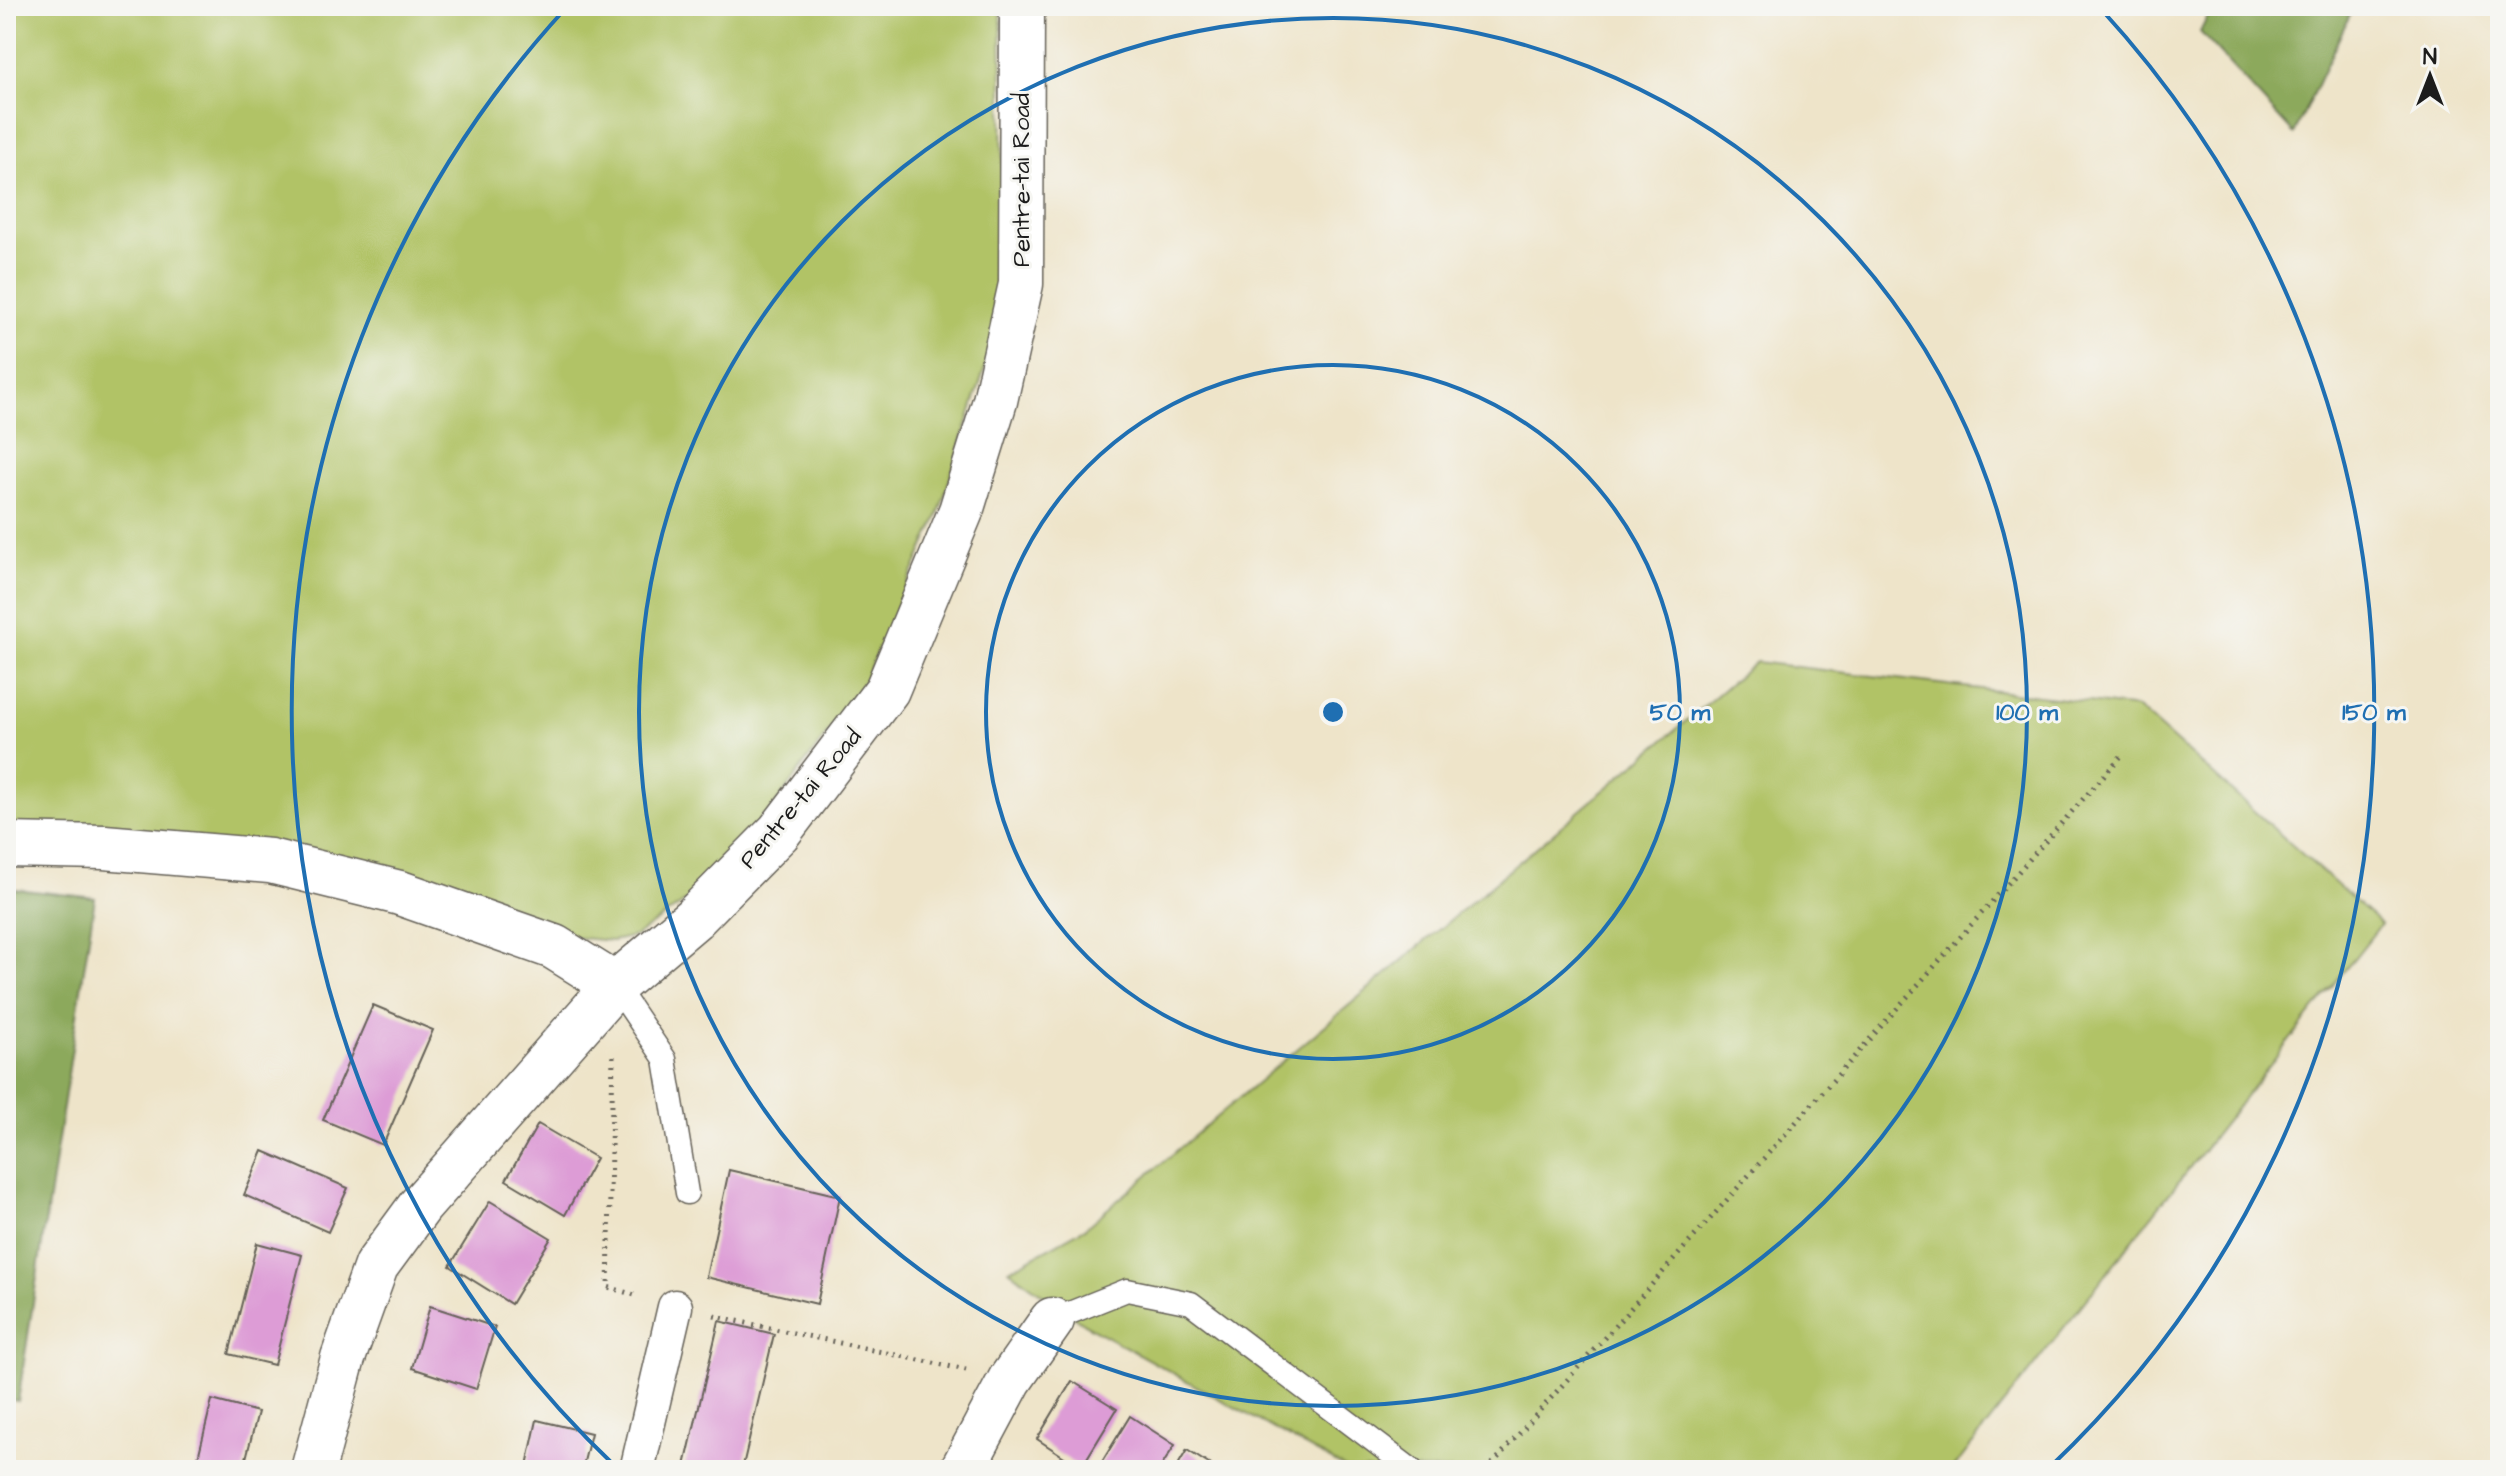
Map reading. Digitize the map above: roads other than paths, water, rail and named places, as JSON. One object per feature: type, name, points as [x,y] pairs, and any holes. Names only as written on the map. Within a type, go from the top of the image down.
[{"type":"street","name":"Pentre-tai Road","points":[[313,1470],[343,1358],[376,1266],[429,1195],[615,985],[694,918],[779,832],[887,690],[961,511],[995,401],[1021,284],[1022,6]]},
{"type":"street","points":[[6,845],[104,847],[270,861],[400,893],[554,947],[615,985]]},
{"type":"street","points":[[637,1470],[675,1307]]},
{"type":"street","points":[[962,1470],[1010,1380],[1052,1320]]},
{"type":"lane","points":[[615,985],[665,1059],[687,1193]]},
{"type":"lane","points":[[1052,1320],[1127,1290],[1191,1303],[1412,1470]]}]
